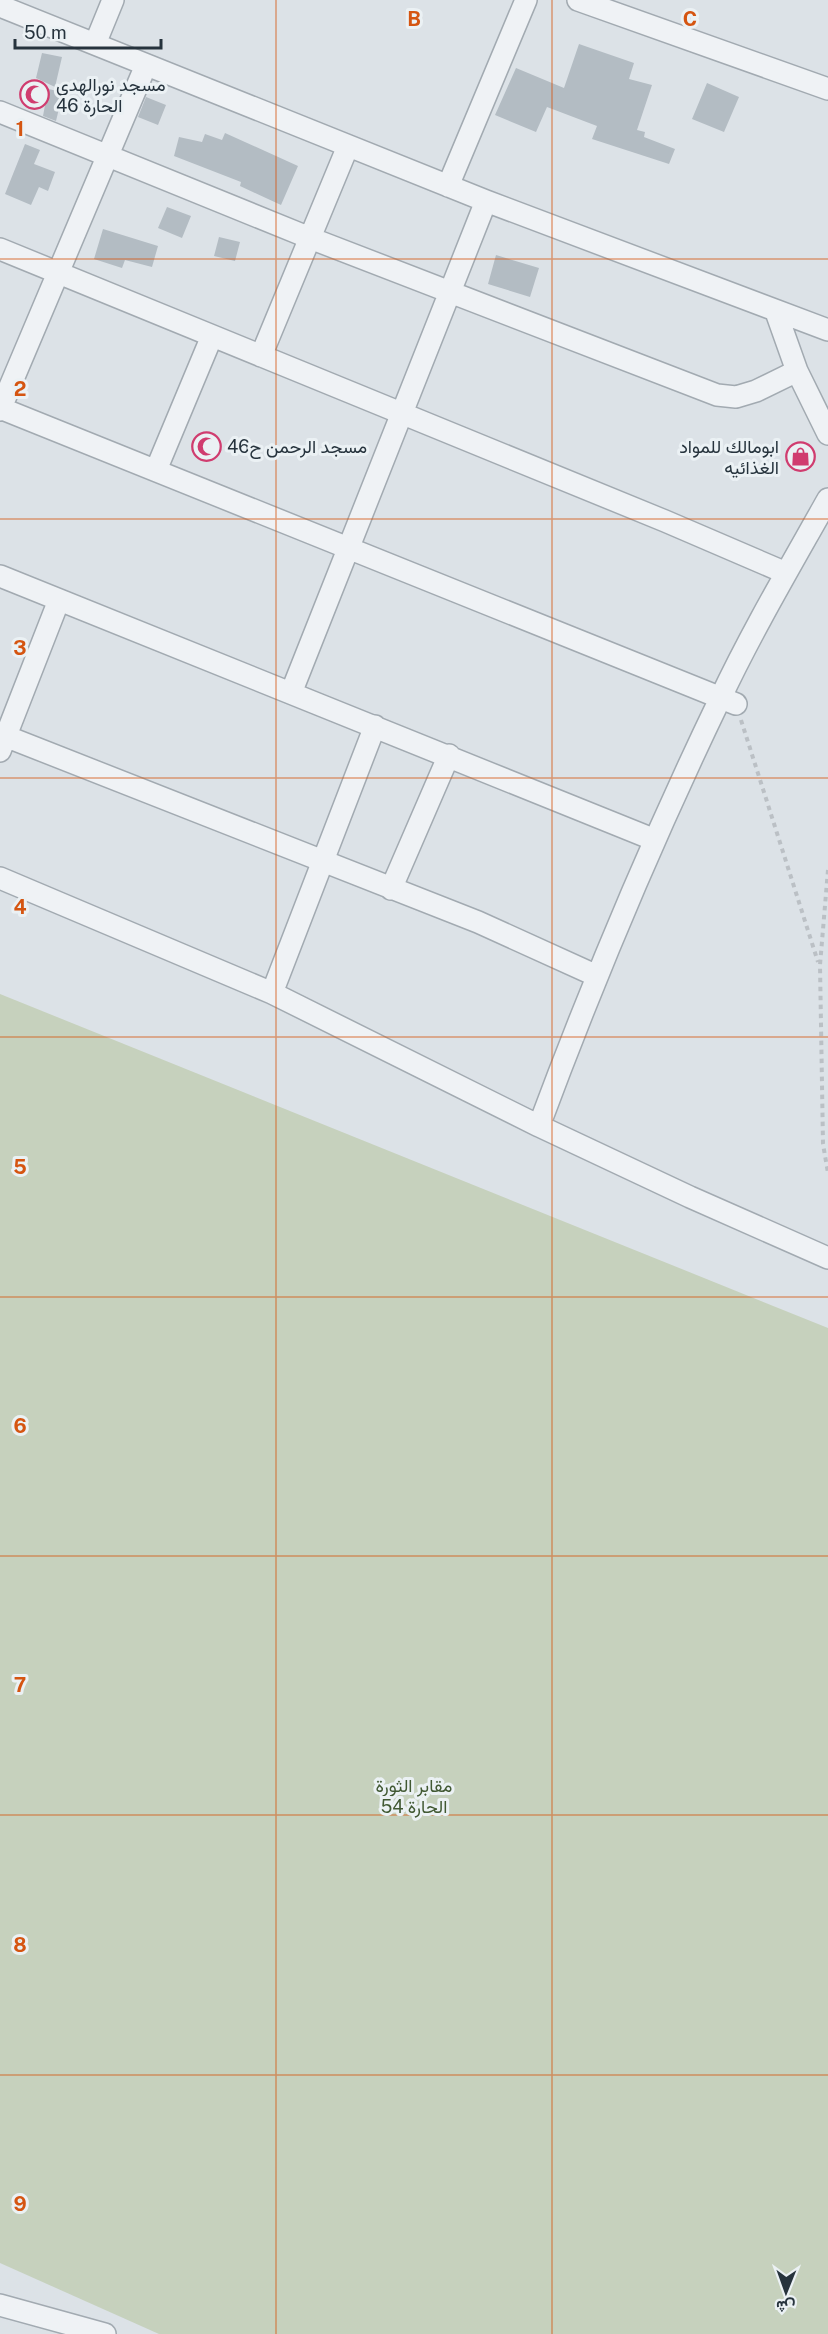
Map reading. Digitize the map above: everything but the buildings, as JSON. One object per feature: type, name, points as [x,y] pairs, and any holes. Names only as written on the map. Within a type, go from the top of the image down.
[{"type":"street","points":[[95,44],[113,0]]},
{"type":"street","points":[[448,186],[525,0]]},
{"type":"street","points":[[578,0],[828,89]]},
{"type":"street","points":[[0,6],[486,201],[828,330]]},
{"type":"street","points":[[146,65],[0,408],[728,701]]},
{"type":"street","points":[[0,112],[310,238],[717,395],[736,397],[756,391],[797,371]]},
{"type":"street","points":[[261,356],[348,146]]},
{"type":"street","points":[[291,693],[486,201]]},
{"type":"street","points":[[0,249],[665,521],[786,573]]},
{"type":"street","points":[[776,312],[797,371],[828,434]]},
{"type":"street","points":[[156,470],[212,336]]},
{"type":"street","points":[[539,1126],[597,976],[655,840],[728,701],[786,573],[828,499]]},
{"type":"street","points":[[0,576],[449,755],[655,840]]},
{"type":"street","points":[[59,600],[2,740],[322,859],[391,889],[478,922],[597,976]]},
{"type":"street","points":[[272,993],[375,726]]},
{"type":"street","points":[[391,889],[449,755]]},
{"type":"street","points":[[0,878],[272,993],[539,1126],[690,1197],[828,1258]]},
{"type":"street","points":[[0,2305],[105,2334]]},
{"type":"path","points":[[728,701],[819,965]]},
{"type":"path","points":[[828,870],[819,965],[823,1144],[828,1173]]},
{"type":"green space","name":"مقابر الثورة الحارة 54","points":[[0,994],[828,1328],[828,2334],[159,2334],[0,2263]]},
{"type":"place","name":"مسجد نورالهدى الحارة 46","points":[[35,94]]},
{"type":"place","name":"مسجد الرحمن ح46","points":[[206,446]]},
{"type":"place","name":"ابومالك للمواد الغذائيه","points":[[800,456]]}]
